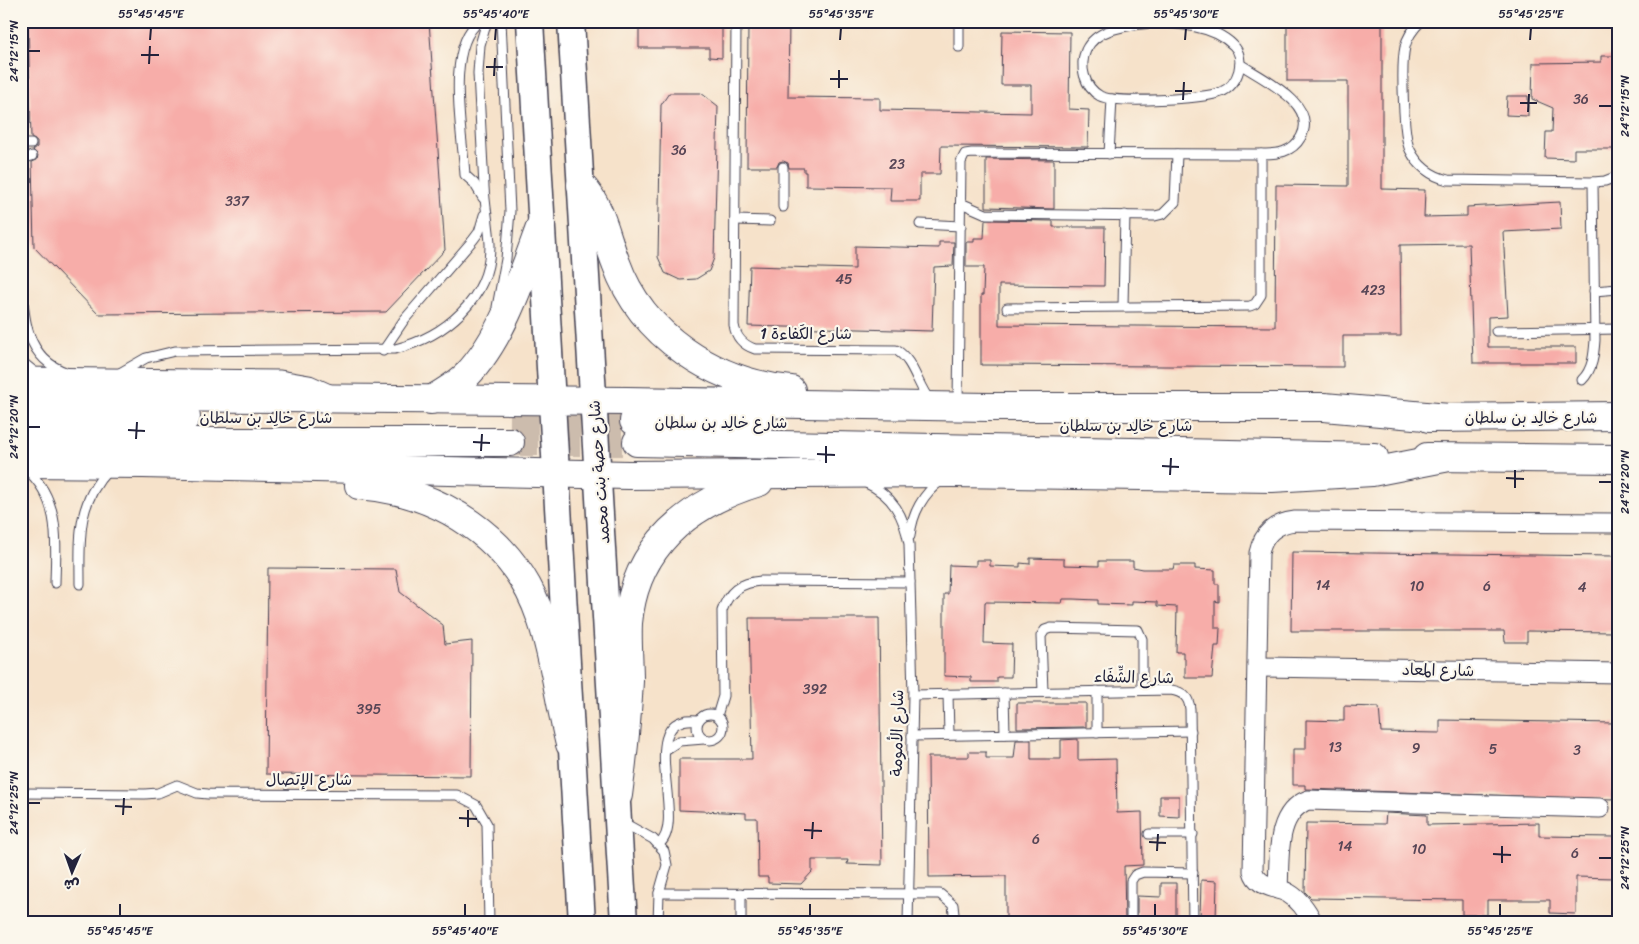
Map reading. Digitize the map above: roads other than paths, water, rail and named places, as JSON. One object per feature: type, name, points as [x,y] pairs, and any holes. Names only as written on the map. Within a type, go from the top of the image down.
[{"type":"main road","points":[[530,21],[570,744],[582,923]]},
{"type":"main road","name":"شارع حصة بنت محمد","points":[[571,21],[619,808],[624,923]]},
{"type":"main road","points":[[581,185],[600,212],[624,282],[644,314],[671,342],[702,363],[748,382],[821,394],[858,404]]},
{"type":"main road","points":[[431,400],[464,377],[473,368],[492,338],[518,287],[541,225]]},
{"type":"main road","points":[[21,396],[946,406],[1324,407],[1448,418]]},
{"type":"main road","name":"شارع خالِد بن سلطان","points":[[21,416],[510,431],[21,442]]},
{"type":"main road","name":"شارع خالِد بن سلطان","points":[[1618,416],[1448,418],[1193,425],[636,432],[1070,452],[1618,459]]},
{"type":"main road","points":[[21,465],[114,463],[555,474],[952,473],[1305,478],[1372,472],[1444,458]]},
{"type":"main road","points":[[144,464],[184,471],[388,487],[429,500],[464,519],[496,545],[510,560],[532,596],[547,636],[570,744]]},
{"type":"main road","points":[[619,808],[627,712],[629,616],[634,592],[650,557],[673,527],[698,508],[726,492],[796,474]]},
{"type":"street","points":[[21,377],[289,381],[309,385],[338,400]]},
{"type":"street","points":[[1313,923],[1303,905],[1287,893],[1260,883],[1253,871],[1259,553],[1265,537],[1278,525],[1295,521],[1618,522]]},
{"type":"street","name":"شارع المعاد","points":[[1258,667],[1618,673]]},
{"type":"street","points":[[1278,889],[1283,825],[1290,811],[1308,800],[1600,808]]},
{"type":"lane","points":[[383,350],[409,314],[479,232],[485,203],[474,183],[465,175],[458,71],[465,38],[474,25],[480,21]]},
{"type":"lane","points":[[112,378],[146,358],[175,351],[383,350],[409,346],[434,334],[455,320],[474,297],[481,284],[490,245],[485,203],[478,61],[487,21]]},
{"type":"lane","points":[[492,338],[506,259],[510,211],[501,21]]},
{"type":"lane","name":"شارع الكَفاءة 1","points":[[736,21],[736,250],[734,325],[741,342],[755,349],[896,350],[907,359],[920,387],[946,406]]},
{"type":"lane","points":[[959,21],[959,47]]},
{"type":"lane","points":[[1421,21],[1411,33],[1405,48],[1405,130],[1410,150],[1421,166],[1437,177],[1448,180],[1593,182],[1605,181],[1618,176]]},
{"type":"lane","points":[[1150,23],[1166,23],[1199,28],[1228,40],[1236,47],[1240,64],[1235,81],[1222,92],[1170,98],[1112,99],[1102,97],[1089,86],[1083,71],[1083,63],[1088,46],[1102,34],[1150,23]]},
{"type":"lane","points":[[946,406],[961,226],[961,162],[965,154],[1282,153],[1298,142],[1305,125],[1304,115],[1294,100],[1240,64]]},
{"type":"lane","points":[[1109,154],[1112,99]]},
{"type":"lane","points":[[21,144],[31,144]]},
{"type":"lane","points":[[961,203],[986,214],[1155,216],[1170,209],[1177,194],[1177,154]]},
{"type":"lane","points":[[1007,308],[1250,306],[1259,300],[1261,295],[1261,154]]},
{"type":"lane","points":[[21,159],[32,156]]},
{"type":"lane","points":[[783,167],[783,207]]},
{"type":"lane","points":[[1582,380],[1588,374],[1592,363],[1595,329],[1593,182]]},
{"type":"lane","points":[[1123,306],[1125,215]]},
{"type":"lane","points":[[736,220],[770,221]]},
{"type":"lane","points":[[920,224],[961,226]]},
{"type":"lane","points":[[21,264],[25,325],[34,348],[52,366],[82,378]]},
{"type":"lane","points":[[1594,291],[1618,289]]},
{"type":"lane","points":[[1496,331],[1618,329]]},
{"type":"lane","points":[[21,361],[32,371],[47,377]]},
{"type":"lane","points":[[80,584],[80,535],[83,513],[95,486],[114,463]]},
{"type":"lane","points":[[21,465],[40,485],[54,514],[56,535],[55,583]]},
{"type":"lane","name":"شارع الأمومة","points":[[908,923],[913,695],[909,544],[916,510],[925,495],[937,483],[952,473]]},
{"type":"lane","name":"شارع الأمومة","points":[[843,474],[876,487],[889,498],[901,516],[909,544]]},
{"type":"lane","points":[[717,716],[723,696],[722,611],[725,601],[740,586],[761,582],[910,582]]},
{"type":"lane","points":[[1043,692],[1042,636],[1045,630],[1051,628],[1131,628],[1138,630],[1142,639],[1142,690]]},
{"type":"lane","name":"شارع الشِّفَاء","points":[[913,695],[1142,690],[1171,690],[1183,693],[1190,703],[1193,923]]},
{"type":"lane","points":[[1097,691],[1097,733]]},
{"type":"lane","points":[[1004,693],[1005,734]]},
{"type":"lane","points":[[948,694],[949,735]]},
{"type":"lane","points":[[659,844],[667,833],[665,750],[668,733],[674,726],[690,719],[698,720],[707,714],[717,716],[723,724],[721,734],[713,740],[679,741],[665,750]]},
{"type":"lane","points":[[698,720],[697,730],[704,739]]},
{"type":"lane","points":[[912,736],[1191,731]]},
{"type":"lane","name":"شارع الإتصال","points":[[21,794],[145,794],[163,791],[178,784],[197,793],[208,794],[446,794],[467,799],[483,814],[487,824],[489,923]]},
{"type":"lane","points":[[619,808],[659,844],[664,851],[667,865],[659,893],[658,923]]},
{"type":"lane","points":[[1149,834],[1193,834]]},
{"type":"lane","points":[[1131,923],[1131,881],[1136,875],[1143,872],[1193,873]]},
{"type":"lane","points":[[659,893],[940,894],[945,896],[953,905],[955,923]]},
{"type":"lane","points":[[741,893],[741,923]]},
{"type":"tunnel","points":[[510,419],[634,421]]},
{"type":"tunnel","points":[[510,442],[637,442]]}]
